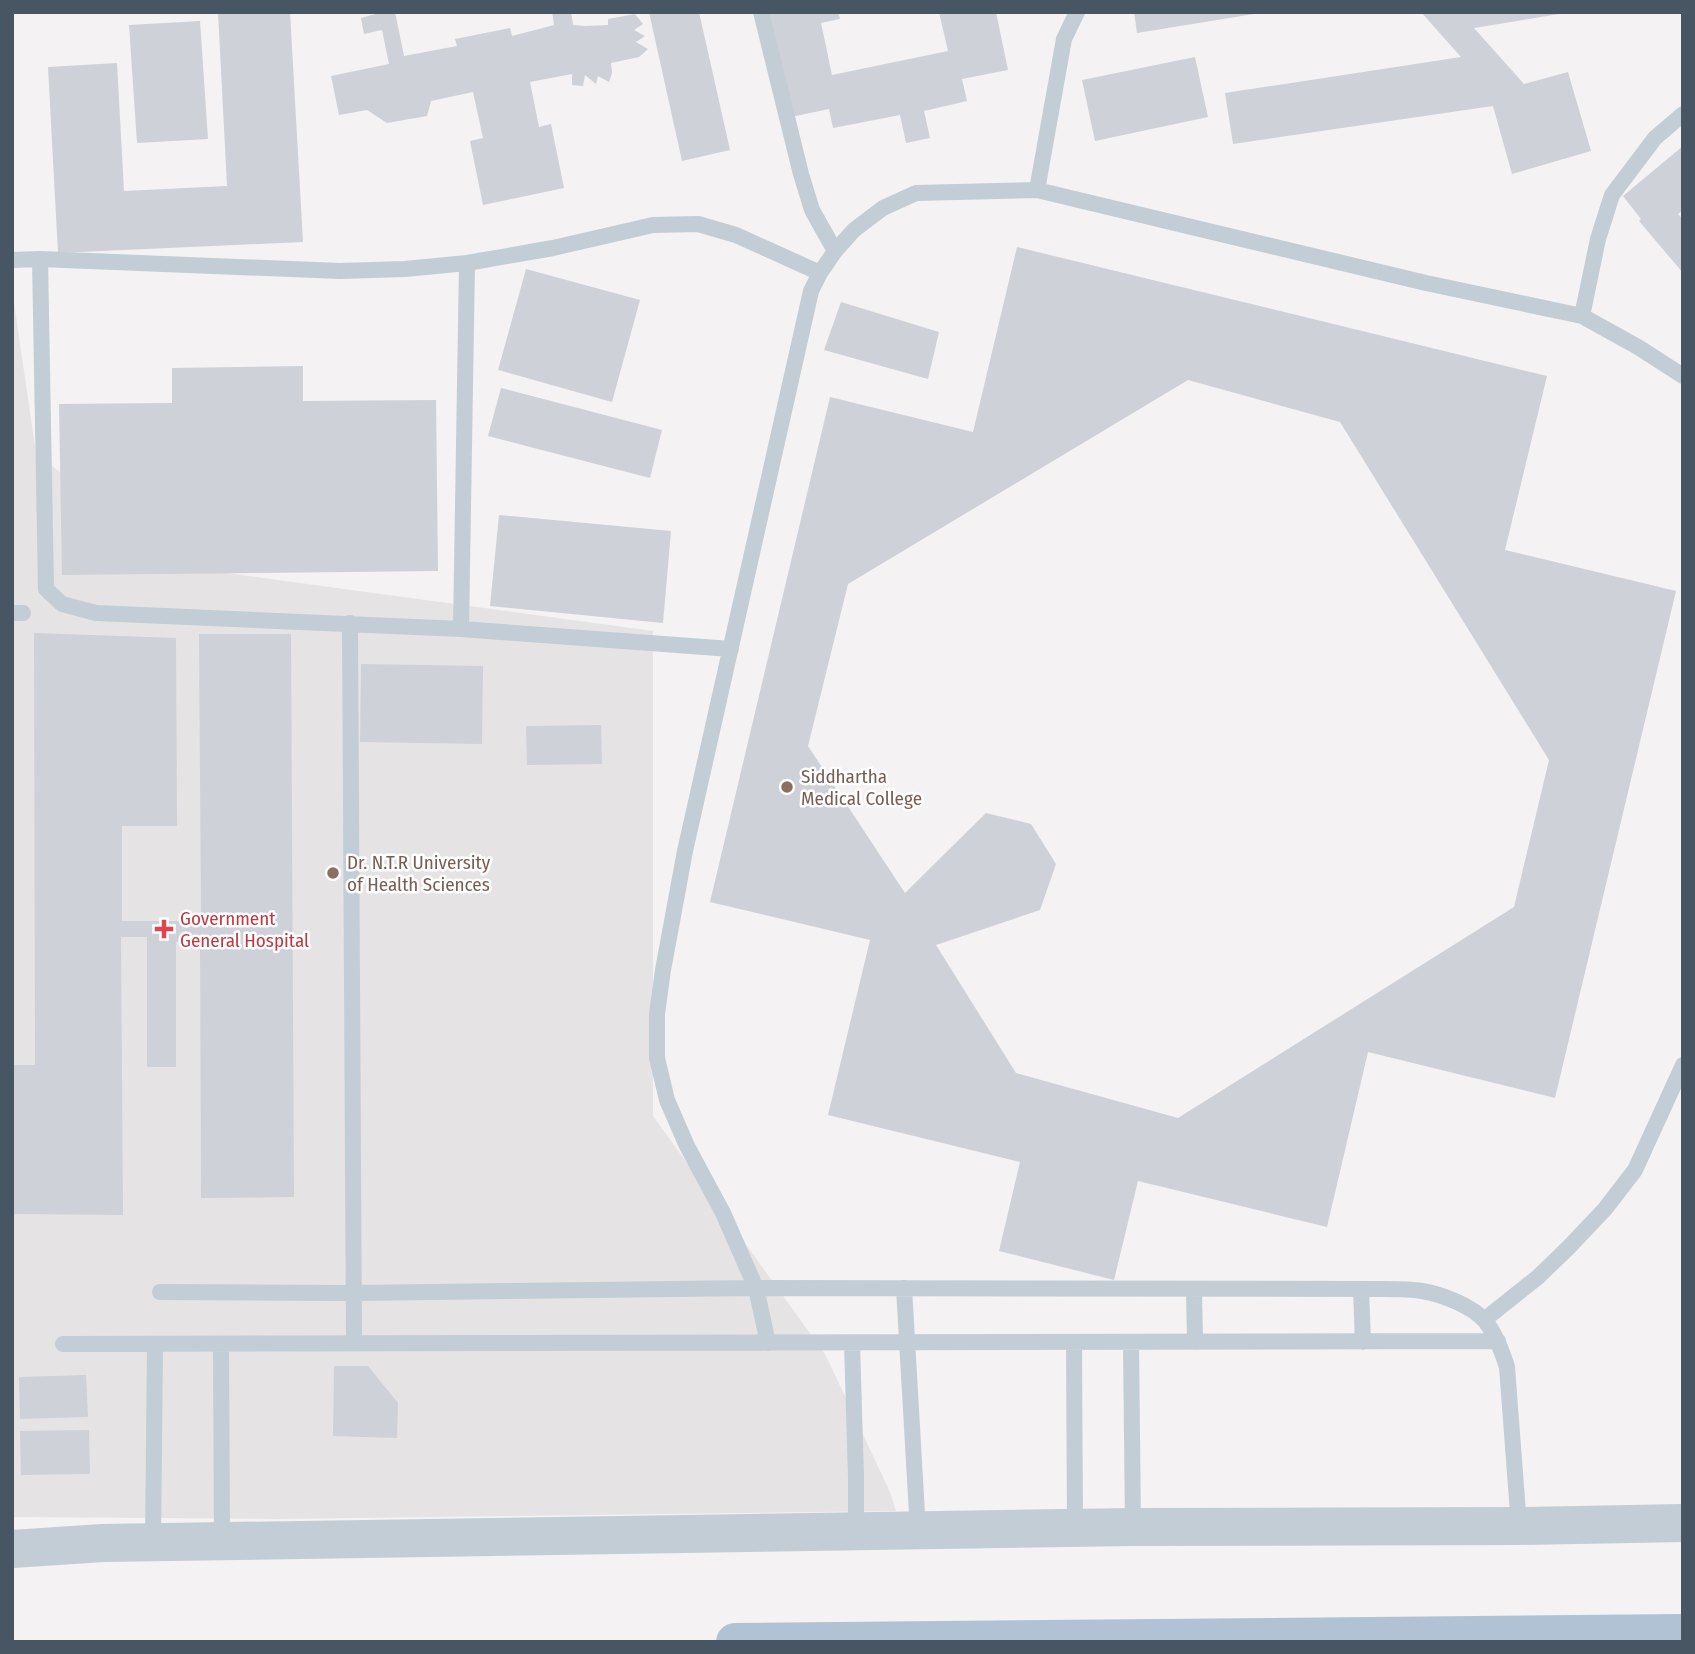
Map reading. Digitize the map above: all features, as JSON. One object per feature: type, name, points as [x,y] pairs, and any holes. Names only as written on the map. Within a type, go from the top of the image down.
[{"type":"main road","points":[[735,1642],[1683,1633]]},
{"type":"street","points":[[12,1549],[103,1543],[856,1531],[1683,1523]]},
{"type":"lane","points":[[761,12],[804,186],[812,210],[835,251]]},
{"type":"lane","points":[[1037,190],[1064,39],[1077,12]]},
{"type":"lane","points":[[1582,316],[1598,239],[1612,195],[1655,138],[1683,114]]},
{"type":"lane","points":[[768,1343],[756,1288],[723,1213],[687,1146],[667,1100],[657,1058],[657,1014],[685,850],[811,291],[835,251],[854,230],[883,208],[916,193],[1037,190],[1426,283],[1582,316],[1683,376]]},
{"type":"lane","points":[[12,260],[340,271],[405,269],[467,263],[553,248],[653,225],[698,224],[736,235],[820,273]]},
{"type":"lane","points":[[40,259],[46,589],[62,604],[96,613],[461,629],[731,649]]},
{"type":"lane","points":[[461,629],[467,263]]},
{"type":"lane","points":[[350,623],[354,1343]]},
{"type":"lane","points":[[1485,1320],[1538,1277],[1605,1209],[1635,1170],[1683,1065]]},
{"type":"lane","points":[[160,1292],[354,1293],[756,1288],[1421,1290],[1442,1296],[1485,1320],[1498,1341],[1507,1367],[1519,1526]]},
{"type":"lane","points":[[904,1288],[918,1531]]},
{"type":"lane","points":[[1194,1289],[1195,1342]]},
{"type":"lane","points":[[1361,1289],[1363,1342]]},
{"type":"lane","points":[[63,1344],[1498,1341]]},
{"type":"lane","points":[[1131,1342],[1133,1527]]},
{"type":"lane","points":[[153,1543],[155,1343]]},
{"type":"lane","points":[[852,1343],[856,1531]]},
{"type":"lane","points":[[1074,1343],[1075,1528]]},
{"type":"lane","points":[[221,1344],[222,1542]]},
{"type":"shaded area","name":"Dr. N.T.R University of Health Sciences","points":[[12,289],[36,453],[175,566],[653,631],[653,1116],[825,1354],[890,1492],[896,1511],[277,1519],[12,1517]]},
{"type":"building","points":[[218,12],[290,12],[303,242],[58,253],[48,67],[117,63],[124,191],[227,186]]},
{"type":"building","points":[[379,12],[395,12],[404,56],[457,46],[455,39],[510,28],[512,36],[554,25],[552,12],[571,12],[573,25],[585,26],[608,25],[608,19],[635,14],[643,24],[634,30],[645,36],[636,42],[648,49],[639,57],[611,63],[609,82],[598,76],[596,84],[585,75],[583,86],[572,85],[572,74],[530,82],[539,127],[551,124],[564,188],[483,205],[470,141],[483,138],[473,92],[431,101],[427,116],[387,123],[367,110],[339,115],[331,76],[389,64],[382,30],[364,34],[361,18]]},
{"type":"building","points":[[649,12],[699,12],[730,150],[682,161]]},
{"type":"building","points":[[768,12],[838,12],[840,19],[821,23],[832,75],[948,51],[939,12],[996,12],[1008,70],[962,79],[967,101],[924,111],[930,138],[906,143],[900,115],[833,128],[829,109],[791,117]]},
{"type":"building","points":[[1134,12],[1254,12],[1254,14],[1137,33]]},
{"type":"building","points":[[1421,12],[1559,12],[1474,28],[1524,84],[1568,72],[1591,151],[1512,174],[1493,106],[1233,144],[1225,93],[1461,57]]},
{"type":"building","points":[[200,21],[208,139],[137,143],[129,25]]},
{"type":"building","points":[[1195,57],[1208,117],[1095,141],[1082,80]]},
{"type":"building","points":[[1683,146],[1683,210],[1678,214],[1683,219],[1683,273],[1639,221],[1641,219],[1623,196]]},
{"type":"building","name":"Siddhartha Medical College","points":[[1017,247],[1547,376],[1505,550],[1676,591],[1555,1098],[1368,1052],[1327,1227],[1138,1181],[1114,1280],[999,1251],[1020,1162],[828,1115],[870,940],[710,902],[830,397],[973,432]],"holes":[[[1188,380],[1340,422],[1549,760],[1514,907],[1178,1118],[1016,1073],[936,945],[1040,910],[1056,864],[1031,824],[986,813],[905,893],[808,746],[848,584]]]},
{"type":"building","points":[[526,269],[640,300],[612,402],[498,370]]},
{"type":"building","points":[[841,302],[939,332],[928,379],[824,350]]},
{"type":"building","points":[[303,366],[303,401],[436,400],[438,571],[62,575],[59,404],[172,403],[172,368]]},
{"type":"building","points":[[501,388],[662,430],[650,478],[488,436]]},
{"type":"building","points":[[499,515],[671,531],[663,623],[490,606]]},
{"type":"building","name":"Government General Hospital","points":[[34,633],[176,638],[177,826],[122,826],[122,921],[201,921],[199,634],[291,634],[294,1197],[201,1198],[200,942],[176,942],[176,1067],[147,1067],[147,937],[121,937],[123,1215],[12,1214],[12,1065],[35,1065]]},
{"type":"building","points":[[361,664],[483,666],[482,744],[360,742]]},
{"type":"building","points":[[601,725],[602,764],[527,765],[526,726]]},
{"type":"building","points":[[334,1366],[368,1366],[398,1403],[397,1438],[333,1436]]},
{"type":"building","points":[[86,1375],[88,1417],[20,1419],[19,1377]]},
{"type":"building","points":[[89,1430],[90,1474],[21,1475],[20,1431]]},
{"type":"place","name":"Siddhartha Medical College","points":[[787,787]]},
{"type":"place","name":"Dr. N.T.R University of Health Sciences","points":[[333,873]]},
{"type":"place","name":"Government General Hospital","points":[[164,929]]}]
